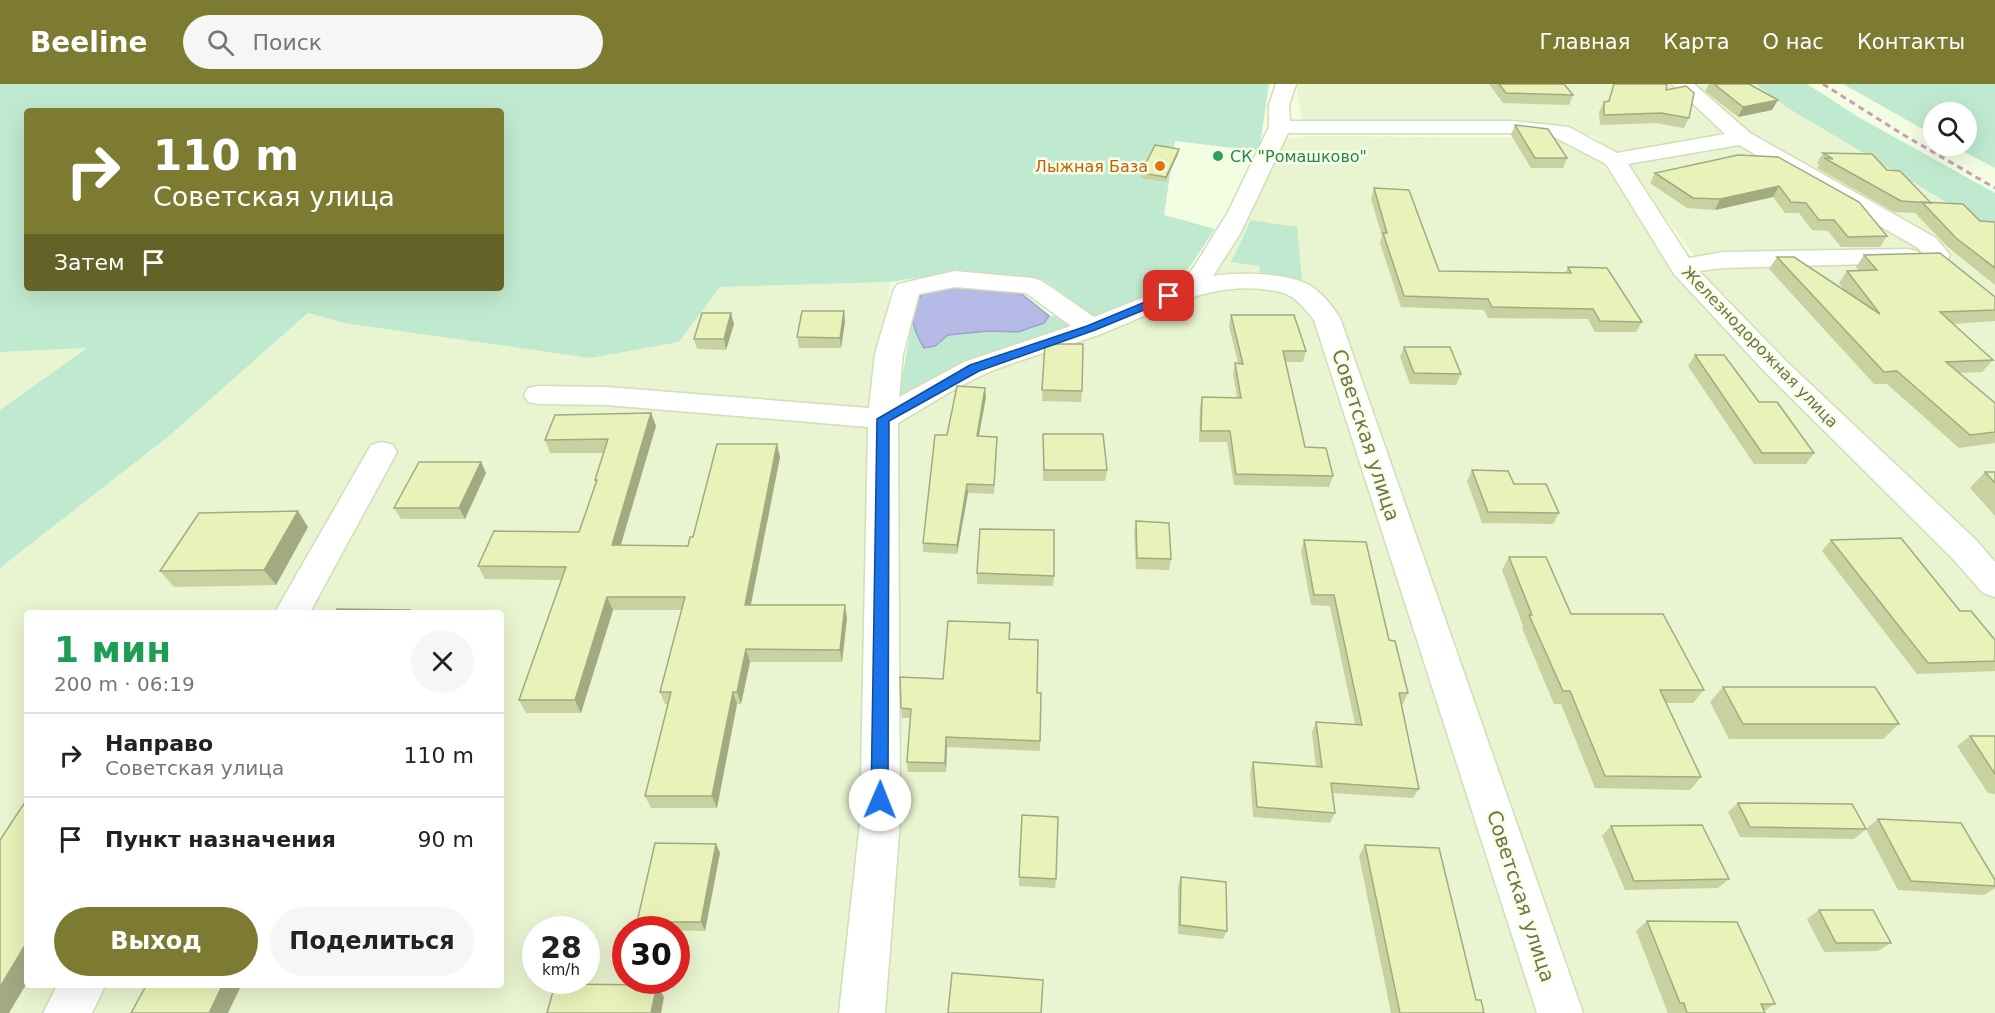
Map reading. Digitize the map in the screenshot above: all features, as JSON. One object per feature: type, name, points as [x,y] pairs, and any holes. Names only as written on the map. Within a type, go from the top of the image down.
[{"type":"street","points":[[1189,288],[1202,275],[1238,214],[1280,127],[1280,105],[1286,84]]},
{"type":"street","points":[[1682,84],[1742,138],[1927,243],[1946,261],[1724,260],[1695,264],[1683,269]]},
{"type":"street","name":"Железнодорожная улица","points":[[1280,127],[1468,125],[1521,128],[1561,132],[1585,142],[1614,160],[1683,269],[1774,366],[1965,550],[1995,584]]},
{"type":"street","points":[[1614,160],[1742,138]]},
{"type":"street","points":[[862,1013],[880,822],[883,419],[890,354],[907,289],[955,279],[1033,286],[1091,328]]},
{"type":"street","name":"Советская улица","points":[[883,419],[974,368],[1091,328],[1189,288],[1223,282],[1264,282],[1288,286],[1305,293],[1327,318],[1560,1013]]},
{"type":"street","points":[[538,395],[607,396],[883,419]]},
{"type":"street","points":[[293,610],[382,452]]},
{"type":"street","points":[[66,1013],[81,988]]},
{"type":"shaded area","points":[[0,84],[1269,84],[1259,151],[1175,141],[1164,215],[1215,229],[1176,287],[1096,318],[1044,280],[955,272],[890,282],[720,287],[679,342],[590,358],[344,323],[308,313],[169,436],[0,568],[0,410],[87,348],[0,352]]},
{"type":"shaded area","points":[[1296,84],[1756,84],[1786,107],[1995,231],[1995,1013],[0,1013],[0,568],[169,436],[308,313],[344,323],[679,342],[720,287],[890,282],[876,422],[981,374],[1194,299],[1225,258],[1283,141],[1304,136],[1553,138],[1581,148],[1605,165],[1675,272],[1708,273],[1627,168],[1596,137],[1550,126],[1302,122]]},
{"type":"shaded area","points":[[1756,84],[1807,84],[1860,118],[1923,153],[1923,156],[1928,156],[1995,193],[1995,231],[1786,107]]},
{"type":"shaded area","points":[[1843,84],[1995,84],[1995,168],[1972,156],[1977,156],[1977,102],[1923,102],[1923,129]]},
{"type":"shaded area","points":[[1251,220],[1297,227],[1302,280],[1260,275],[1259,266],[1231,262]]},
{"type":"shaded area","points":[[1049,316],[1060,316],[1073,327],[897,407],[912,321],[919,339],[935,346],[950,335],[1018,331],[1031,328],[1041,324]]},
{"type":"shaded area","points":[[88,348],[0,410],[0,352]]},
{"type":"water","points":[[993,286],[1023,295],[1049,316],[1044,323],[1018,332],[989,331],[948,335],[935,346],[924,348],[912,317],[916,303],[927,289]]},
{"type":"building","points":[[1499,84],[1564,84],[1573,95],[1506,93]]},
{"type":"building","points":[[1614,84],[1667,84],[1666,90],[1686,86],[1694,93],[1689,118],[1661,113],[1604,115],[1604,102],[1609,101]]},
{"type":"building","points":[[1714,84],[1749,84],[1778,100],[1743,107]]},
{"type":"building","points":[[1515,125],[1548,129],[1567,158],[1535,158]]},
{"type":"building","name":"Лыжная База","points":[[1155,145],[1179,149],[1166,177],[1141,173]]},
{"type":"building","points":[[1823,153],[1872,154],[1887,170],[1900,171],[1931,203],[1901,201],[1824,158],[1833,159]]},
{"type":"building","points":[[1738,155],[1778,157],[1859,202],[1887,236],[1848,237],[1834,220],[1819,220],[1806,203],[1791,202],[1779,186],[1720,199],[1693,198],[1655,173]]},
{"type":"building","points":[[1374,188],[1409,190],[1439,271],[1571,273],[1568,267],[1607,268],[1642,322],[1600,321],[1593,309],[1492,307],[1488,299],[1404,296],[1383,233],[1387,233]]},
{"type":"building","points":[[1922,202],[1963,204],[1980,221],[1995,222],[1995,268],[1956,238]]},
{"type":"building","points":[[1940,253],[1995,297],[1995,310],[1940,312],[1993,360],[1946,362],[1995,403],[1995,432],[1970,435],[1897,371],[1884,372],[1777,257],[1794,257],[1880,314],[1847,271],[1877,270],[1864,255]]},
{"type":"building","points":[[802,311],[844,311],[840,338],[797,337]]},
{"type":"building","points":[[702,313],[731,313],[724,339],[694,339]]},
{"type":"building","points":[[1231,315],[1294,315],[1306,351],[1283,351],[1305,447],[1326,448],[1333,476],[1236,474],[1230,431],[1201,431],[1202,397],[1241,398],[1235,363],[1243,364]]},
{"type":"building","points":[[1045,344],[1083,344],[1082,391],[1042,390]]},
{"type":"building","points":[[1404,347],[1450,347],[1461,374],[1414,373]]},
{"type":"building","points":[[1695,355],[1724,355],[1759,402],[1777,402],[1814,453],[1762,453]]},
{"type":"building","points":[[957,386],[985,388],[977,436],[997,437],[994,485],[967,484],[957,545],[923,543],[935,435],[947,435]]},
{"type":"building","points":[[651,413],[612,545],[688,546],[690,537],[693,537],[717,444],[777,444],[745,605],[845,605],[840,650],[746,649],[737,692],[733,692],[712,796],[645,796],[671,692],[660,692],[685,597],[607,597],[575,700],[519,700],[566,567],[478,566],[494,531],[579,532],[608,439],[545,440],[555,415]]},
{"type":"building","points":[[1043,434],[1103,434],[1107,470],[1044,470]]},
{"type":"building","points":[[419,462],[481,462],[459,508],[394,508]]},
{"type":"building","points":[[1472,470],[1508,471],[1514,484],[1546,484],[1559,513],[1488,512]]},
{"type":"building","points":[[1985,472],[1995,472],[1995,483]]},
{"type":"building","points":[[298,511],[264,570],[160,571],[199,513]]},
{"type":"building","points":[[1136,521],[1169,523],[1171,559],[1137,558]]},
{"type":"building","points":[[980,529],[1054,530],[1054,576],[977,573]]},
{"type":"building","points":[[1901,538],[1960,611],[1971,611],[1995,640],[1995,661],[1928,663],[1831,540]]},
{"type":"building","points":[[1304,540],[1366,542],[1389,640],[1395,641],[1408,693],[1399,693],[1419,789],[1331,783],[1335,813],[1257,807],[1253,762],[1322,767],[1316,722],[1362,725],[1334,595],[1314,595]]},
{"type":"building","points":[[1509,557],[1546,557],[1571,614],[1663,614],[1704,690],[1660,690],[1701,777],[1605,776],[1570,691],[1563,691],[1529,615],[1532,615]]},
{"type":"building","points":[[337,609],[410,610],[337,610]]},
{"type":"building","points":[[948,621],[1010,623],[1009,639],[1038,640],[1037,693],[1041,693],[1040,741],[946,737],[945,763],[907,762],[911,709],[901,708],[900,677],[943,679]]},
{"type":"building","points":[[1723,687],[1875,687],[1899,724],[1743,724]]},
{"type":"building","points":[[1970,736],[1995,736],[1995,774]]},
{"type":"building","points":[[1738,803],[1852,804],[1866,829],[1750,827]]},
{"type":"building","points":[[24,804],[24,947],[0,987],[0,840]]},
{"type":"building","points":[[1022,815],[1058,817],[1056,879],[1019,877]]},
{"type":"building","points":[[1878,819],[1961,823],[1995,880],[1995,886],[1911,881]]},
{"type":"building","points":[[1702,825],[1729,879],[1634,881],[1611,826]]},
{"type":"building","points":[[655,843],[716,844],[701,922],[690,922],[690,916],[638,916]]},
{"type":"building","points":[[1365,845],[1439,848],[1476,1000],[1481,1000],[1484,1013],[1400,1013]]},
{"type":"building","points":[[1181,877],[1226,882],[1227,931],[1180,925]]},
{"type":"building","points":[[1819,910],[1873,910],[1891,943],[1836,943]]},
{"type":"building","points":[[1647,921],[1737,922],[1775,1004],[1761,1004],[1765,1013],[1687,1013],[1684,1003],[1680,1003]]},
{"type":"building","points":[[952,973],[1043,980],[1041,1013],[948,1013]]},
{"type":"building","points":[[600,984],[612,985],[612,994],[655,994],[651,1013],[547,1013],[552,994],[600,994]]},
{"type":"building","points":[[145,988],[221,988],[209,1013],[131,1013]]},
{"type":"railway","points":[[1823,84],[1902,134],[1995,188]]},
{"type":"place","name":"СК \"Ромашково\"","points":[[1218,156]]},
{"type":"place","name":"Лыжная База","points":[[1160,166]]},
{"type":"route","points":[[880,800],[883,419],[974,368],[1091,328],[1169,296]]}]
